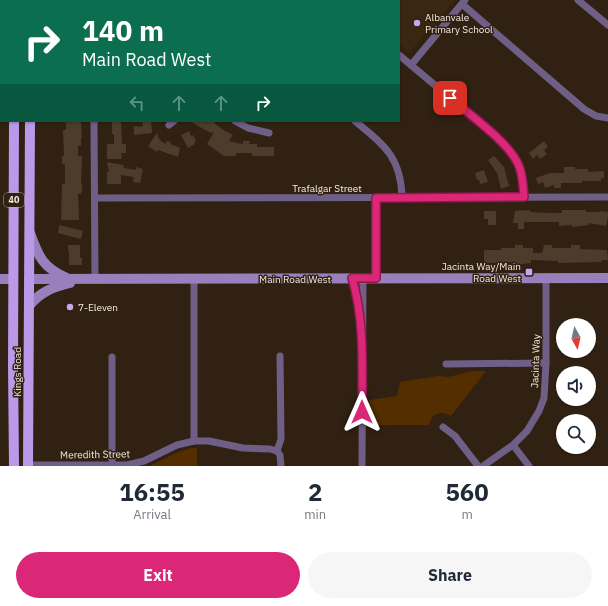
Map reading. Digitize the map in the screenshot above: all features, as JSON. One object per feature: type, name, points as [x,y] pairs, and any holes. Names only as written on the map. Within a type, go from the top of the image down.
[{"type":"main road","name":"40","points":[[13,279],[14,122]]},
{"type":"main road","name":"40","points":[[29,279],[30,122]]},
{"type":"main road","points":[[13,279],[29,279]]},
{"type":"main road","name":"Kings Road","points":[[13,279],[14,466]]},
{"type":"main road","name":"Kings Road","points":[[28,466],[29,279]]},
{"type":"main road","points":[[14,466],[28,466]]},
{"type":"street","points":[[578,0],[608,25]]},
{"type":"street","points":[[411,65],[463,2],[584,109],[596,116],[608,118]]},
{"type":"street","points":[[400,56],[510,150],[520,171],[524,197]]},
{"type":"street","points":[[29,306],[37,296],[47,290],[63,284],[90,279],[95,198],[94,122]]},
{"type":"street","points":[[237,122],[248,128],[269,133]]},
{"type":"street","points":[[356,122],[385,147],[395,161],[401,178],[402,197]]},
{"type":"street","name":"Trafalgar Street","points":[[95,198],[608,197]]},
{"type":"street","points":[[376,198],[376,278]]},
{"type":"street","points":[[30,232],[36,249],[43,262],[55,272],[70,279]]},
{"type":"street","points":[[352,278],[362,334]]},
{"type":"street","points":[[362,466],[363,278]]},
{"type":"street","name":"Jacinta Way","points":[[483,466],[513,444],[527,431],[539,411],[544,398],[546,363],[546,278]]},
{"type":"street","name":"Main Road West","points":[[29,279],[608,278]]},
{"type":"street","points":[[0,279],[13,279]]},
{"type":"street","points":[[194,279],[194,441]]},
{"type":"street","points":[[280,356],[281,439],[277,451],[280,455],[281,466]]},
{"type":"street","points":[[112,357],[112,465]]},
{"type":"street","points":[[446,364],[546,363]]},
{"type":"street","points":[[443,427],[455,436],[478,466]]},
{"type":"street","name":"Meredith Street","points":[[28,466],[127,465],[144,461],[177,445],[194,441],[210,441],[243,448],[270,449],[277,451]]},
{"type":"street","points":[[513,444],[529,466]]},
{"type":"shaded area","name":"Albanvale Primary School","points":[[400,0],[455,0],[409,53],[400,45]]},
{"type":"shaded area","points":[[473,371],[486,371],[451,416],[444,413],[434,415],[429,425],[369,425],[369,400],[397,396],[400,382],[438,376],[448,377]]},
{"type":"shaded area","points":[[191,448],[197,448],[197,466],[150,466],[176,453]]},
{"type":"building","points":[[66,122],[81,122],[81,146],[78,146],[78,156],[82,156],[82,191],[81,194],[78,194],[79,220],[61,220],[62,184],[65,184],[65,164],[62,164],[62,156],[64,156],[63,130],[66,130]]},
{"type":"building","points":[[112,122],[121,122],[122,144],[126,144],[126,153],[121,153],[122,159],[107,159],[107,144],[114,144],[114,134],[112,134]]},
{"type":"building","points":[[142,122],[151,122],[152,133],[134,135],[134,126],[143,127]]},
{"type":"building","points":[[191,122],[215,122],[214,123],[225,131],[233,135],[229,141],[243,144],[243,141],[250,141],[249,144],[257,144],[257,147],[274,147],[274,156],[252,156],[252,153],[236,153],[236,156],[224,156],[207,144],[214,132],[211,133]]},
{"type":"building","points":[[189,131],[191,136],[193,135],[196,141],[194,142],[195,144],[188,148],[181,135]]},
{"type":"building","points":[[157,133],[159,139],[165,144],[167,141],[171,142],[170,144],[180,148],[178,157],[158,150],[157,152],[148,146]]},
{"type":"building","points":[[544,141],[548,147],[544,150],[547,154],[540,159],[537,155],[533,159],[529,153]]},
{"type":"building","points":[[494,156],[504,167],[509,186],[501,189],[497,173],[488,160]]},
{"type":"building","points":[[107,162],[123,165],[124,168],[136,170],[136,167],[143,169],[140,183],[133,182],[134,177],[121,175],[121,184],[107,184],[107,172],[109,172]]},
{"type":"building","points":[[564,167],[588,169],[588,172],[604,171],[604,178],[601,178],[601,181],[561,183],[561,188],[554,188],[554,185],[545,188],[543,182],[538,184],[536,178],[550,173],[564,173]]},
{"type":"building","points":[[484,170],[488,182],[480,184],[475,173]]},
{"type":"building","points":[[530,210],[530,212],[548,213],[562,213],[562,210],[586,210],[586,212],[600,211],[608,212],[608,217],[606,226],[589,223],[589,225],[572,227],[572,225],[559,226],[559,222],[524,222],[524,229],[518,229],[518,223],[513,223],[515,211]]},
{"type":"building","points":[[484,211],[496,211],[496,225],[488,225],[488,219],[484,219]]},
{"type":"building","points":[[59,225],[83,231],[81,239],[58,233]]},
{"type":"building","points":[[68,245],[80,245],[80,258],[82,258],[82,265],[69,265]]},
{"type":"building","points":[[515,245],[523,245],[523,248],[533,248],[533,253],[542,253],[544,245],[552,245],[552,248],[571,248],[571,245],[580,245],[580,249],[607,250],[608,260],[602,260],[602,262],[558,263],[558,261],[531,260],[531,263],[523,264],[515,264],[515,262],[484,263],[484,250],[515,248]]},
{"type":"place","name":"Albanvale Primary School","points":[[417,23]]},
{"type":"place","name":"Jacinta Way/Main Road West","points":[[529,272]]},
{"type":"place","name":"7-Eleven","points":[[70,307]]},
{"type":"route","points":[[362,412],[362,334],[352,278],[376,278],[376,198],[524,197],[522,177],[518,165],[510,150],[450,98]]}]
